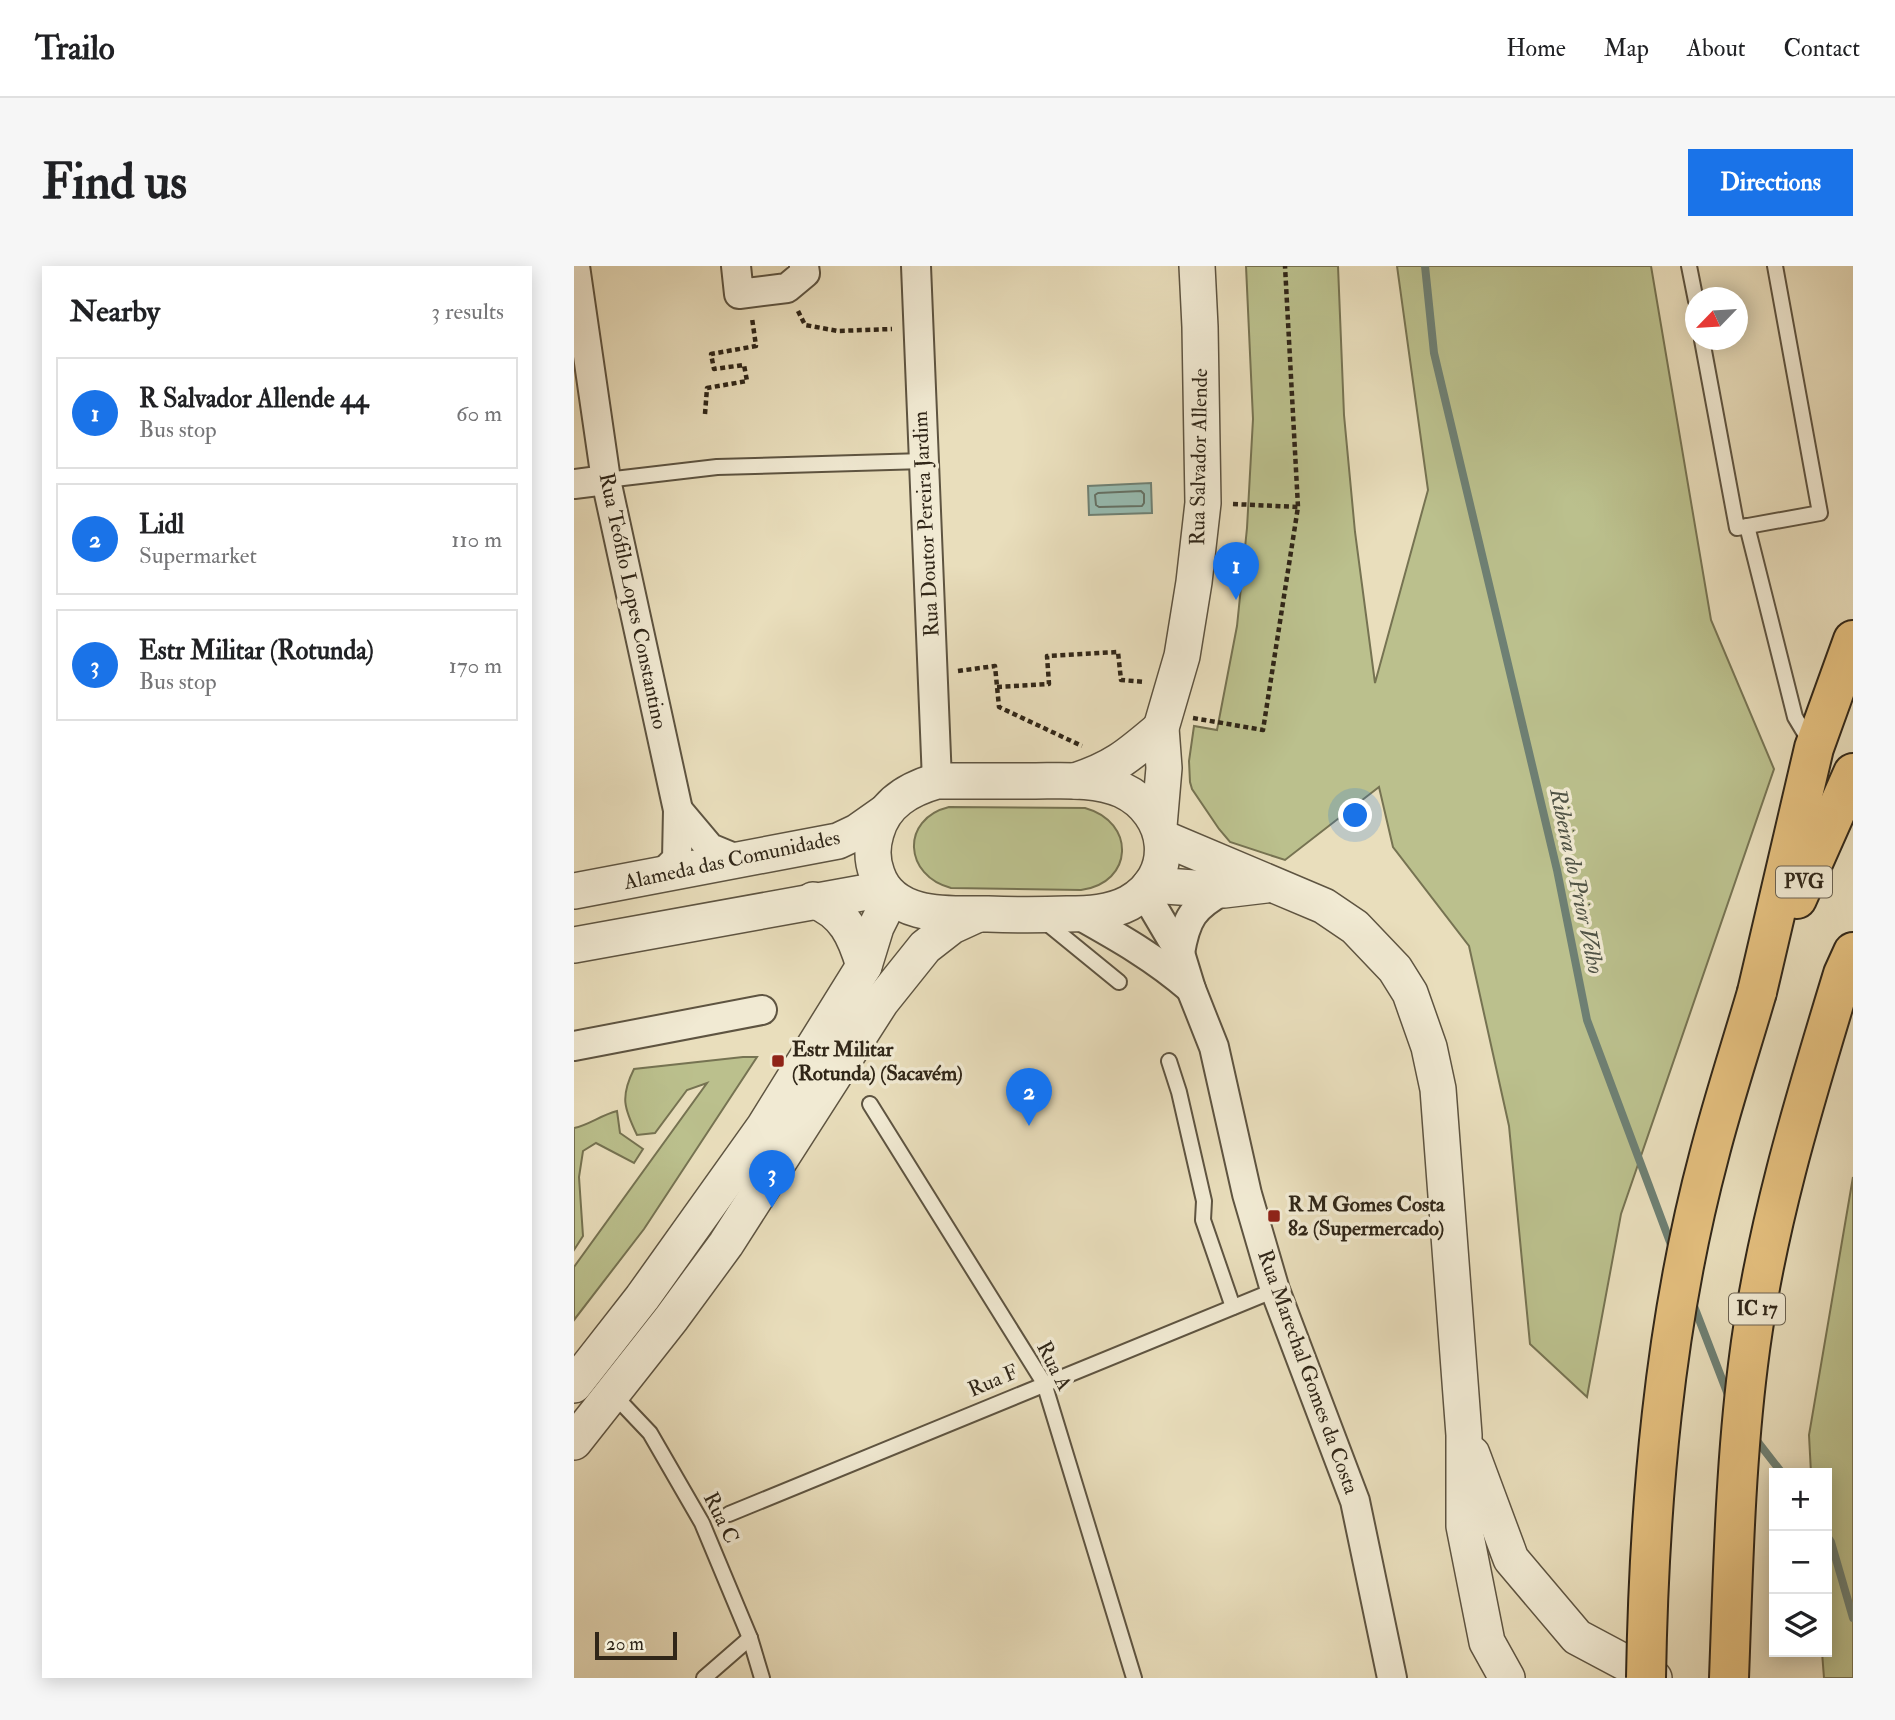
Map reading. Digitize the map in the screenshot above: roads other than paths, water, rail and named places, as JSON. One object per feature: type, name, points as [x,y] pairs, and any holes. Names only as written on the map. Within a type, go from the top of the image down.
[{"type":"highway","points":[[1646,1678],[1652,1532],[1673,1329],[1708,1157],[1758,992],[1814,748],[1853,640]]},
{"type":"highway","name":"PVG","points":[[1758,992],[1853,773]]},
{"type":"highway","name":"IC 17","points":[[1729,1678],[1737,1497],[1747,1378],[1763,1277],[1777,1204],[1799,1122],[1843,974],[1853,951]]},
{"type":"street","name":"Rua Teófilo Lopes Constantino","points":[[575,266],[606,480],[678,810],[677,859],[662,875]]},
{"type":"street","points":[[736,266],[739,294],[787,288],[805,273],[804,266]]},
{"type":"street","name":"Rua Doutor Pereira Jardim","points":[[915,266],[937,781]]},
{"type":"street","name":"Rua Salvador Allende","points":[[1161,728],[1182,656],[1203,503],[1200,327],[1196,266]]},
{"type":"street","points":[[574,485],[606,480]]},
{"type":"street","points":[[1085,778],[1121,762],[1161,728]]},
{"type":"street","points":[[884,813],[876,832],[874,864],[888,893],[910,907],[934,914],[1036,915],[1116,909],[1131,902],[1147,888],[1162,859],[1164,768],[1161,728]]},
{"type":"street","points":[[937,781],[1085,778],[1121,790],[1149,810],[1161,832],[1269,884],[1324,906],[1355,927],[1395,969],[1410,992],[1419,1015],[1437,1089],[1464,1435],[1464,1526],[1487,1642],[1507,1678]]},
{"type":"street","name":"Alameda das Comunidades","points":[[574,891],[838,841],[857,832],[908,792],[937,781]]},
{"type":"street","name":"Rua Teófilo Lopes Constantino","points":[[678,810],[710,848],[739,860]]},
{"type":"street","points":[[1147,888],[1224,890],[1269,884]]},
{"type":"street","name":"Rua Marechal Gomes da Costa","points":[[1147,888],[1180,953],[1214,1047],[1247,1194],[1275,1290],[1355,1501],[1392,1678]]},
{"type":"street","points":[[1180,953],[1184,930],[1192,913],[1206,900],[1224,890]]},
{"type":"street","points":[[574,946],[813,900],[888,893]]},
{"type":"street","points":[[574,1385],[642,1298],[764,1127],[864,966],[888,893]]},
{"type":"street","points":[[813,900],[833,910],[850,928],[864,966]]},
{"type":"street","points":[[574,1442],[726,1244],[881,1002],[925,947],[952,926],[977,914]]},
{"type":"street","name":"Rua Marechal Gomes da Costa","points":[[1077,914],[1160,962],[1191,989]]},
{"type":"street","points":[[574,1045],[762,1010]]},
{"type":"street","points":[[1464,1435],[1511,1559],[1577,1637],[1654,1678]]},
{"type":"lane","points":[[1689,266],[1693,287]]},
{"type":"lane","points":[[1705,350],[1737,528],[1820,513],[1775,266]]},
{"type":"lane","points":[[606,480],[717,467],[924,461]]},
{"type":"lane","points":[[1747,526],[1795,717],[1814,748]]},
{"type":"lane","points":[[1036,915],[1119,982]]},
{"type":"lane","points":[[1169,1061],[1179,1092],[1204,1201],[1203,1220],[1233,1307]]},
{"type":"lane","name":"Rua A","points":[[870,1104],[1044,1383],[1133,1678]]},
{"type":"lane","name":"Rua F","points":[[729,1514],[1275,1290]]},
{"type":"lane","name":"Rua C","points":[[613,1393],[650,1433],[702,1523],[750,1638],[762,1678]]},
{"type":"lane","points":[[704,1678],[750,1638]]},
{"type":"water","points":[[1151,483],[1152,513],[1089,515],[1088,486]]},
{"type":"waterway","name":"Ribeira do Prior Velho","points":[[1425,266],[1434,353],[1557,870],[1587,1020],[1673,1250]]},
{"type":"waterway","name":"Ribeira do Prior Velho","points":[[1692,1301],[1730,1400]]},
{"type":"waterway","name":"Ribeira do Prior Velho","points":[[1754,1437],[1778,1468]]},
{"type":"waterway","name":"Ribeira do Prior Velho","points":[[1832,1545],[1853,1618]]},
{"type":"place","name":"R Salvador Allende 44","points":[[1236,600]]},
{"type":"place","name":"Estr Militar (Rotunda) (Sacavém)","points":[[778,1061]]},
{"type":"place","name":"Lidl","points":[[1029,1126]]},
{"type":"place","name":"Estr Militar (Rotunda)","points":[[772,1208]]},
{"type":"place","name":"R M Gomes Costa 82 (Supermercado)","points":[[1274,1216]]}]
